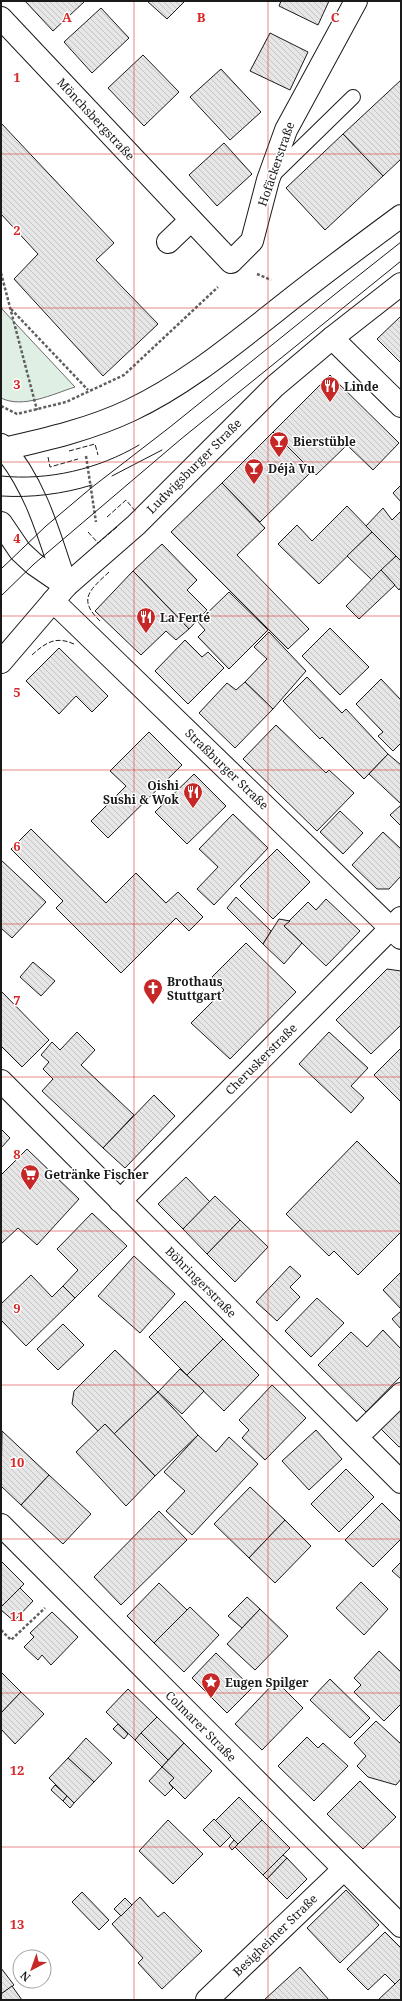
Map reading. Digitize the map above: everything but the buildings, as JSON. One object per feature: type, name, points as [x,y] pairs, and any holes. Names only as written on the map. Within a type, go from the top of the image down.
[{"type":"street","name":"Hofäckerstraße","points":[[231,262],[252,241],[268,180],[286,130],[356,1]]},
{"type":"street","name":"Mönchsbergstraße","points":[[1,18],[231,262]]},
{"type":"street","points":[[59,594],[46,526],[25,478],[2,449],[51,439],[97,424],[132,410],[212,361],[315,280],[401,216]]},
{"type":"street","points":[[168,242],[191,220]]},
{"type":"street","name":"Ludwigsburger Straße","points":[[1,662],[59,594],[136,525],[275,386],[332,338],[401,284]]},
{"type":"street","points":[[332,338],[401,406]]},
{"type":"street","name":"Straßburger Straße","points":[[1,524],[20,551],[34,564],[59,594],[398,928]]},
{"type":"street","name":"Cheruskerstraße","points":[[120,1201],[398,928]]},
{"type":"street","name":"Böhringerstraße","points":[[1,1081],[401,1482]]},
{"type":"street","points":[[357,1438],[401,1394]]},
{"type":"street","name":"Colmarer Straße","points":[[1,1525],[401,1926]]},
{"type":"street","name":"Besigheimer Straße","points":[[207,2000],[344,1869]]},
{"type":"lane","points":[[268,180],[354,97]]},
{"type":"path","points":[[1,406],[17,414],[66,402],[88,390],[124,375],[220,286],[231,262]]},
{"type":"path","points":[[1,273],[37,408],[51,439]]},
{"type":"path","points":[[11,308],[88,390]]},
{"type":"path","points":[[85,452],[97,525]]},
{"type":"path","points":[[1,1630],[11,1640],[30,1623]]},
{"type":"green space","points":[[1,304],[2,309],[75,387],[28,401],[10,401],[1,398]]},
{"type":"tram line","points":[[1,569],[46,526],[91,488],[170,427],[401,242]]},
{"type":"tram line","points":[[1,596],[34,564],[181,439],[401,261]]},
{"type":"tram line","points":[[1,476],[37,477],[73,471],[107,461],[139,445]]},
{"type":"tram line","points":[[112,476],[162,450]]},
{"type":"tram line","points":[[1,496],[47,495],[92,485]]},
{"type":"fence","points":[[69,451],[95,444],[98,455]]},
{"type":"fence","points":[[48,457],[50,467],[78,459]]},
{"type":"fence","points":[[107,517],[126,500],[136,512]]},
{"type":"fence","points":[[88,532],[98,543],[117,527]]},
{"type":"fence","points":[[100,621],[89,607],[89,595],[96,584],[109,572]]},
{"type":"fence","points":[[32,655],[42,647],[52,642],[62,641],[74,644]]},
{"type":"place","name":"Linde","points":[[330,403]]},
{"type":"place","name":"Bierstüble","points":[[279,458]]},
{"type":"place","name":"Déjà Vu","points":[[254,485]]},
{"type":"place","name":"La Ferté","points":[[146,634]]},
{"type":"place","name":"Oishi Sushi & Wok","points":[[193,809]]},
{"type":"place","name":"Brothaus Stuttgart","points":[[153,1005]]},
{"type":"place","name":"Getränke Fischer","points":[[30,1191]]},
{"type":"place","name":"Eugen Spilger","points":[[211,1699]]}]
